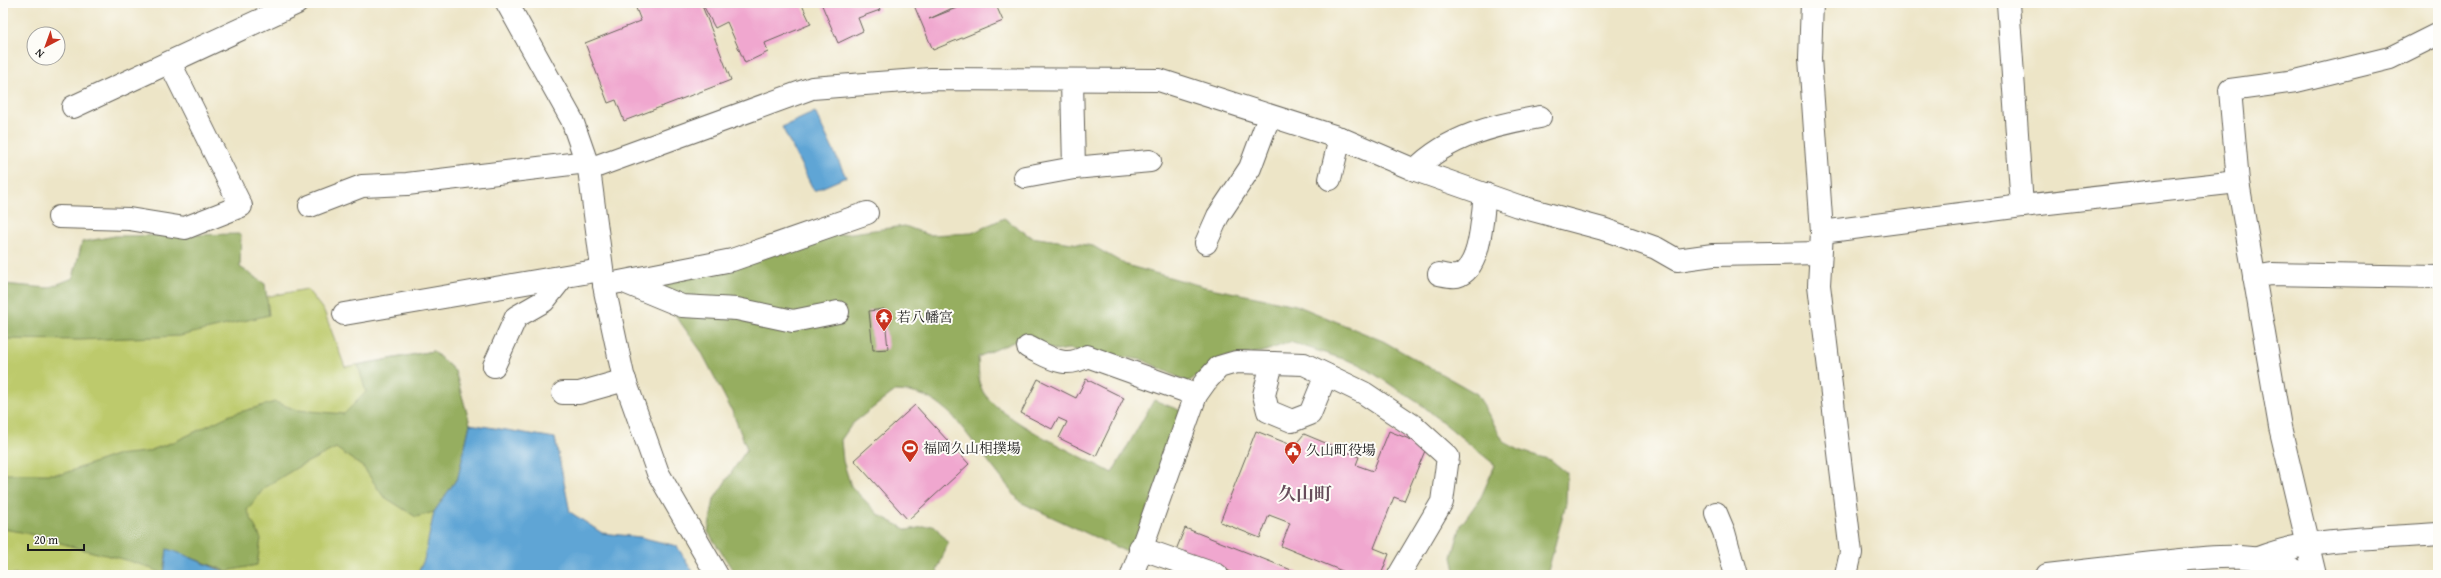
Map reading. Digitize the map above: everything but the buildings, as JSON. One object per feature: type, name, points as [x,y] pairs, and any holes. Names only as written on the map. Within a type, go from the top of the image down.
[{"type":"street","points":[[73,107],[297,3]]},
{"type":"street","points":[[507,3],[572,120],[588,166],[610,279],[625,380],[658,473],[717,575]]},
{"type":"street","points":[[1812,3],[1810,58],[1821,242],[1819,285],[1851,552],[1846,575]]},
{"type":"street","points":[[2008,3],[2022,206]]},
{"type":"street","points":[[2315,575],[2309,544],[2280,428],[2238,182],[2230,90],[2296,81],[2390,58],[2438,34]]},
{"type":"street","points":[[59,217],[129,219],[185,228],[241,206],[170,63]]},
{"type":"street","points":[[310,206],[362,186],[407,184],[588,166],[812,88],[931,79],[1072,81],[1159,80],[1269,117],[1340,138],[1415,170],[1518,206],[1603,229],[1656,248],[1677,260],[1821,242],[2022,206],[2238,182]]},
{"type":"street","points":[[1072,81],[1074,168]]},
{"type":"street","points":[[1206,243],[1218,216],[1250,168],[1269,117]]},
{"type":"street","points":[[1415,170],[1425,159],[1482,130],[1540,117]]},
{"type":"street","points":[[1330,179],[1340,138]]},
{"type":"street","points":[[1025,177],[1074,168],[1150,161]]},
{"type":"street","points":[[1439,274],[1456,276],[1466,272],[1473,263],[1478,248],[1485,194]]},
{"type":"street","points":[[344,314],[563,277],[610,279],[732,260],[867,213]]},
{"type":"street","points":[[2254,277],[2272,274],[2438,277]]},
{"type":"street","points":[[494,366],[516,317],[544,301],[563,277]]},
{"type":"street","points":[[610,279],[682,306],[737,309],[793,321],[838,312]]},
{"type":"street","points":[[1028,348],[1068,364],[1077,362],[1087,356],[1196,395]]},
{"type":"street","points":[[1132,575],[1140,548],[1196,395],[1206,381],[1219,368],[1236,362],[1304,364],[1364,393],[1415,427],[1448,457],[1442,502],[1399,575]]},
{"type":"street","points":[[1272,363],[1264,395],[1268,411],[1292,421],[1310,414],[1326,375]]},
{"type":"street","points":[[563,393],[579,392],[625,380]]},
{"type":"street","points":[[1716,513],[1724,532],[1736,575]]},
{"type":"street","points":[[2258,558],[2281,549],[2309,544],[2438,534]]},
{"type":"street","points":[[1140,548],[1217,575]]},
{"type":"street","points":[[2047,575],[2214,557],[2258,558],[2279,563],[2304,575]]},
{"type":"green space","points":[[1004,218],[1031,237],[1093,246],[1126,265],[1205,287],[1296,305],[1383,341],[1477,394],[1504,442],[1521,451],[1551,460],[1567,473],[1566,503],[1547,575],[1456,575],[1452,557],[1461,525],[1481,497],[1495,465],[1423,406],[1359,364],[1290,342],[1263,352],[1224,357],[1188,382],[1143,360],[1068,349],[1057,351],[1023,338],[978,357],[979,377],[983,392],[997,407],[1011,418],[1045,438],[1112,473],[1154,400],[1184,412],[1131,554],[1020,502],[953,416],[927,397],[913,393],[895,391],[852,424],[841,440],[843,461],[851,486],[879,515],[907,530],[934,525],[948,543],[937,571],[941,575],[736,575],[708,532],[714,499],[747,449],[732,411],[701,351],[660,294],[667,280],[836,235],[905,226],[929,235],[972,233]]},
{"type":"green space","points":[[241,234],[240,267],[265,284],[269,315],[180,336],[79,340],[3,339],[3,284],[48,288],[73,278],[82,242],[115,236]]},
{"type":"green space","points":[[307,289],[324,311],[345,367],[433,351],[455,371],[470,424],[434,512],[424,560],[417,575],[232,575],[182,554],[167,550],[164,575],[3,575],[3,320],[259,298]]},
{"type":"green space","points":[[433,351],[455,371],[470,424],[458,477],[434,512],[416,517],[383,496],[364,468],[336,448],[298,467],[265,487],[247,510],[261,539],[257,565],[227,571],[167,549],[164,575],[131,561],[85,550],[30,534],[3,529],[3,474],[62,474],[116,455],[146,452],[176,441],[230,415],[275,402],[297,410],[344,414],[366,392],[358,365]]},
{"type":"water","points":[[815,112],[846,177],[814,191],[782,127]]},
{"type":"water","points":[[470,424],[555,438],[570,512],[602,533],[640,537],[677,546],[694,575],[417,575],[424,560],[434,512],[458,477]]},
{"type":"water","points":[[167,549],[182,554],[232,575],[164,575]]},
{"type":"place","name":"若八幡宮","points":[[884,332]]},
{"type":"place","name":"福岡久山相撲場","points":[[910,463]]},
{"type":"place","name":"久山町役場","points":[[1293,465]]},
{"type":"district","name":"久山町","points":[[1305,493]]}]
